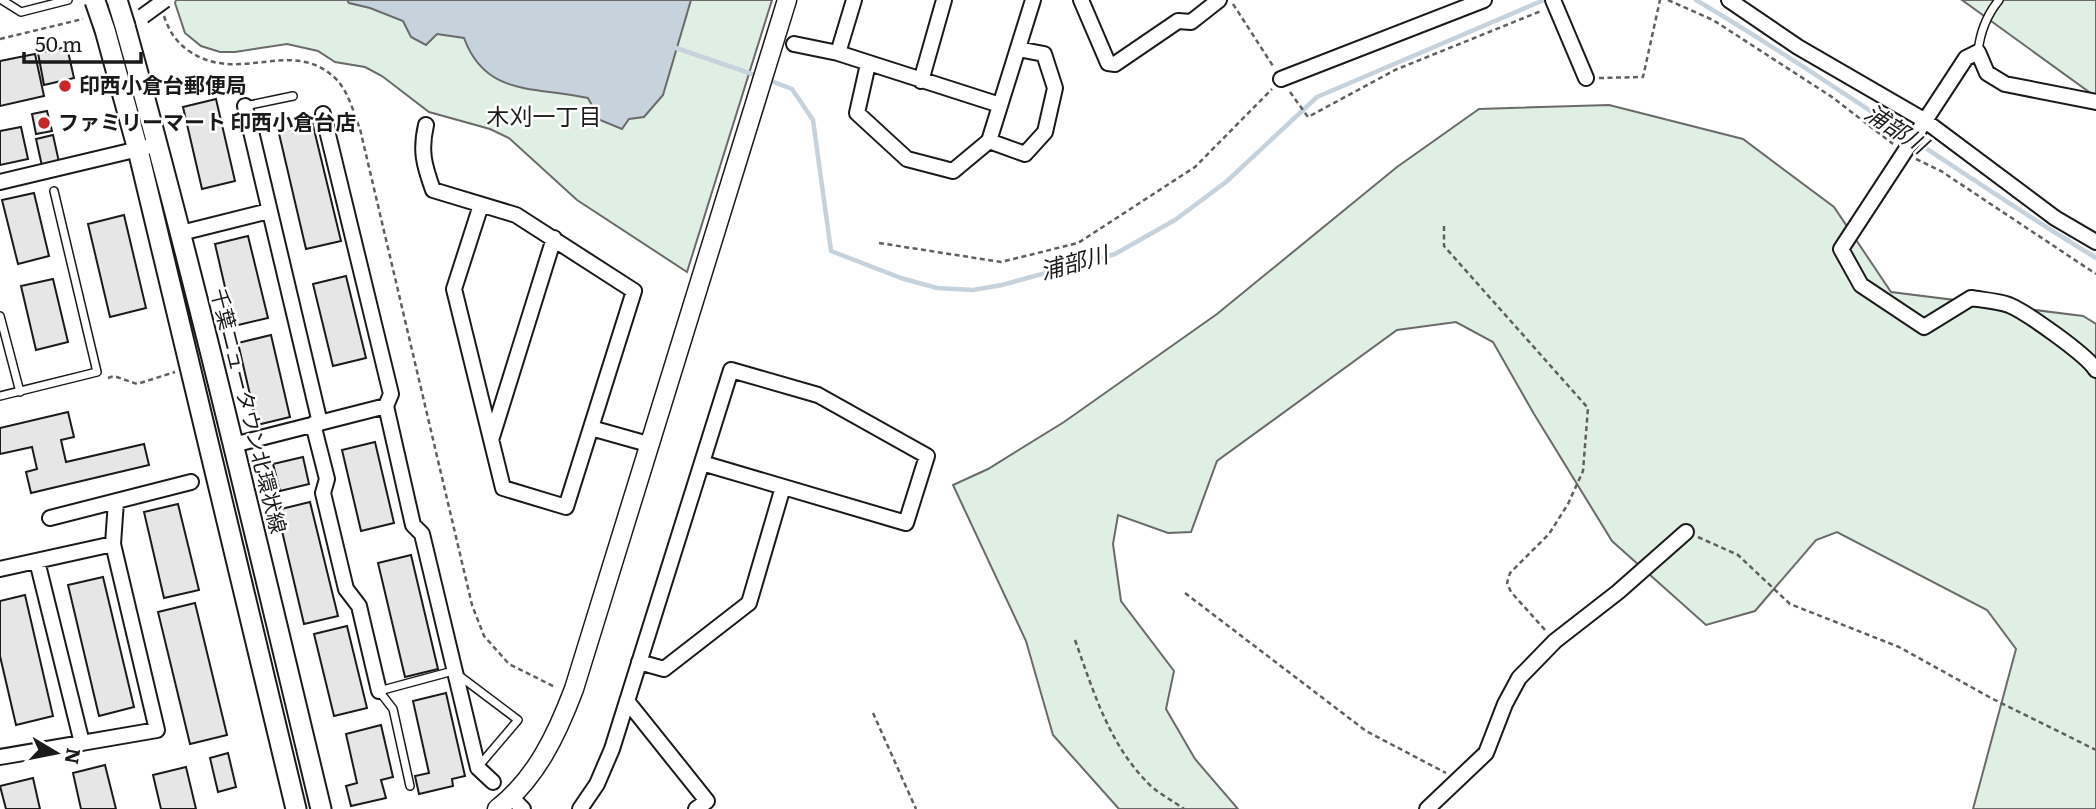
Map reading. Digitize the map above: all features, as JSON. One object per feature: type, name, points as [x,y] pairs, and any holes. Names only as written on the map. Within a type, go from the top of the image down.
[{"type":"main road","name":"千葉ニュータウン北環状線","points":[[117,0],[134,21],[158,145],[321,809]]},
{"type":"main road","name":"千葉ニュータウン北環状線","points":[[97,12],[138,150],[296,809]]},
{"type":"street","points":[[134,21],[165,0]]},
{"type":"street","points":[[497,809],[517,803],[559,729],[574,689],[787,0]]},
{"type":"street","points":[[838,53],[855,0]]},
{"type":"street","points":[[921,80],[944,0]]},
{"type":"street","points":[[868,64],[857,113],[907,159],[953,171],[989,141],[1034,0]]},
{"type":"street","points":[[1081,0],[1108,63],[1115,64],[1178,21],[1191,22],[1219,0]]},
{"type":"street","points":[[1281,79],[1484,0]]},
{"type":"street","points":[[1729,0],[1798,47],[1924,120],[2055,218],[2096,242]]},
{"type":"street","points":[[1554,3],[1586,78]]},
{"type":"street","points":[[794,44],[838,53],[1000,105]]},
{"type":"street","points":[[989,141],[1025,154],[1045,132],[1055,88],[1044,54],[1018,49]]},
{"type":"street","points":[[2096,102],[2005,84],[1987,74],[1978,52],[1966,58],[1841,248],[1861,285],[1924,327],[1971,298],[2009,305],[2066,342],[2092,363],[2096,370]]},
{"type":"street","points":[[245,106],[317,424],[327,479],[323,494],[346,589],[359,606],[379,691]]},
{"type":"street","points":[[323,114],[391,394],[386,406],[413,525],[422,534],[478,768],[493,782]]},
{"type":"street","points":[[426,125],[422,139],[423,161],[433,190],[516,215],[634,291],[566,507],[503,488],[454,289],[481,205]]},
{"type":"street","points":[[0,181],[158,145]]},
{"type":"street","points":[[181,233],[269,211]]},
{"type":"street","points":[[491,439],[554,238]]},
{"type":"street","points":[[580,809],[597,784],[612,749],[731,370],[818,396],[927,456],[906,523],[702,463]]},
{"type":"street","points":[[233,444],[386,406]]},
{"type":"street","points":[[591,428],[648,444]]},
{"type":"street","points":[[50,517],[191,482]]},
{"type":"street","points":[[639,662],[664,669],[749,603],[783,487]]},
{"type":"street","points":[[1,753],[157,730],[113,544],[116,501]]},
{"type":"street","points":[[1427,809],[1486,753],[1505,704],[1519,678],[1555,641],[1618,592],[1685,532]]},
{"type":"street","points":[[0,569],[113,544]]},
{"type":"street","points":[[37,561],[82,743]]},
{"type":"street","points":[[627,701],[707,802],[696,809]]},
{"type":"lane","points":[[2,0],[22,12],[68,0]]},
{"type":"lane","points":[[1978,52],[1980,35],[1988,13],[1999,0]]},
{"type":"lane","points":[[0,8],[10,5]]},
{"type":"lane","points":[[245,106],[293,96]]},
{"type":"lane","points":[[0,396],[97,372],[54,191]]},
{"type":"lane","points":[[0,316],[20,391]]},
{"type":"lane","points":[[410,786],[393,709],[379,691],[453,671],[518,720],[478,768]]},
{"type":"path","points":[[1230,0],[1308,117],[1395,70],[1554,3]]},
{"type":"path","points":[[1586,78],[1643,77],[1660,0]]},
{"type":"path","points":[[1668,0],[1713,20],[1832,97],[1881,133],[1902,153],[1941,171],[2096,274]]},
{"type":"path","points":[[0,39],[97,12]]},
{"type":"path","points":[[879,243],[1001,262],[1078,243],[1195,167],[1281,79]]},
{"type":"path","points":[[1444,226],[1444,246],[1588,408],[1583,471],[1568,505],[1549,534],[1510,573],[1507,583],[1511,592],[1555,641]]},
{"type":"path","points":[[1685,532],[1738,555],[1790,604],[1899,647],[1991,698],[2096,750]]},
{"type":"path","points":[[1185,593],[1366,731],[1459,779]]},
{"type":"path","points":[[1075,640],[1102,713],[1122,752],[1146,782],[1184,809]]},
{"type":"path","points":[[873,713],[916,809]]},
{"type":"green space","points":[[176,0],[772,0],[687,272],[577,200],[509,138],[490,129],[429,112],[382,76],[365,67],[335,62],[318,51],[287,44],[235,52],[220,52],[201,46],[185,33]]},
{"type":"green space","points":[[1962,0],[2096,0],[2096,97]]},
{"type":"green space","points":[[1609,105],[1743,139],[1834,207],[1891,292],[2083,316],[2096,324],[2096,809],[1973,809],[2016,649],[1987,610],[1837,532],[1816,540],[1755,611],[1706,625],[1612,541],[1493,342],[1456,322],[1397,330],[1217,461],[1191,532],[1168,533],[1118,515],[1113,544],[1121,601],[1174,671],[1166,709],[1195,759],[1238,809],[1119,809],[1053,735],[1026,641],[953,485],[988,469],[1064,422],[1217,314],[1397,167],[1479,109]]},
{"type":"shaded area","points":[[347,0],[691,0],[663,95],[644,117],[629,119],[622,129],[600,120],[588,98],[532,90],[499,80],[485,71],[464,38],[437,34],[426,45],[411,37],[403,21],[349,3]]},
{"type":"building","points":[[67,47],[74,78],[44,85],[38,53]]},
{"type":"building","points":[[35,54],[44,96],[0,106],[0,61]]},
{"type":"building","points":[[216,99],[235,181],[202,189],[183,107]]},
{"type":"building","points":[[47,111],[52,131],[36,134],[32,114]]},
{"type":"building","points":[[311,117],[341,241],[306,249],[277,125]]},
{"type":"building","points":[[21,127],[28,159],[0,165],[0,131]]},
{"type":"building","points":[[53,135],[59,162],[42,166],[36,139]]},
{"type":"building","points":[[34,193],[49,256],[18,264],[2,200]]},
{"type":"building","points":[[124,215],[146,308],[110,317],[88,224]]},
{"type":"building","points":[[248,236],[268,318],[234,326],[215,244]]},
{"type":"building","points":[[346,276],[366,358],[333,366],[313,284]]},
{"type":"building","points":[[53,279],[68,342],[36,350],[21,286]]},
{"type":"building","points":[[271,335],[290,417],[257,425],[238,343]]},
{"type":"building","points":[[68,412],[74,437],[61,440],[66,462],[144,444],[149,465],[31,493],[26,472],[37,469],[32,447],[0,454],[0,428]]},
{"type":"building","points":[[375,442],[394,523],[361,531],[342,450]]},
{"type":"building","points":[[303,457],[309,484],[280,491],[273,464]]},
{"type":"building","points":[[310,502],[338,616],[304,624],[277,510]]},
{"type":"building","points":[[178,504],[199,590],[164,598],[144,512]]},
{"type":"building","points":[[411,555],[438,669],[405,677],[378,563]]},
{"type":"building","points":[[103,577],[134,707],[99,716],[68,585]]},
{"type":"building","points":[[25,595],[53,716],[16,725],[0,656],[0,601]]},
{"type":"building","points":[[195,603],[227,735],[190,744],[158,612]]},
{"type":"building","points":[[347,626],[367,708],[334,716],[314,634]]},
{"type":"building","points":[[446,693],[465,776],[452,779],[453,786],[419,794],[415,776],[429,773],[413,701]]},
{"type":"building","points":[[381,725],[393,777],[381,780],[386,798],[351,806],[346,786],[357,783],[346,734]]},
{"type":"building","points":[[228,753],[236,787],[218,792],[210,758]]},
{"type":"building","points":[[105,765],[116,809],[81,809],[73,773]]},
{"type":"building","points":[[186,767],[196,809],[161,809],[153,775]]},
{"type":"building","points":[[33,778],[40,809],[6,809],[0,786]]},
{"type":"waterway","name":"浦部川","points":[[766,79],[792,89],[813,120],[831,251],[901,278],[937,288],[973,290],[1002,285],[1115,254],[1175,220],[1226,182],[1317,97],[1544,0]]},
{"type":"waterway","name":"浦部川","points":[[1696,0],[2096,258]]},
{"type":"waterway","name":"浦部川","points":[[676,48],[758,76]]},
{"type":"place","name":"印西小倉台郵便局","points":[[65,86]]},
{"type":"place","name":"ファミリーマート 印西小倉台店","points":[[44,123]]},
{"type":"district","name":"木刈一丁目","points":[[544,117]]}]
